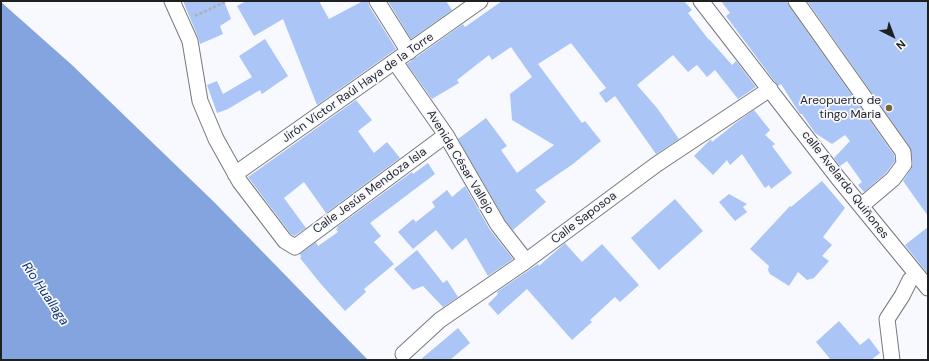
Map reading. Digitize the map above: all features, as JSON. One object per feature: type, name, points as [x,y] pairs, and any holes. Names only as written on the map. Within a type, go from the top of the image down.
[{"type":"street","points":[[172,1],[190,41],[200,101],[216,140],[235,174]]},
{"type":"street","points":[[377,1],[409,52]]},
{"type":"street","name":"Jirón Víctor Raúl Haya de la Torre","points":[[235,174],[480,1]]},
{"type":"street","name":"calle Avelardo Quiñones","points":[[701,1],[861,206],[928,288]]},
{"type":"street","points":[[796,1],[903,152],[904,164],[897,174],[861,206]]},
{"type":"street","name":"Avenida César Vallejo","points":[[395,62],[446,135],[498,224],[526,261]]},
{"type":"street","name":"Calle Saposoa","points":[[403,354],[440,320],[526,261],[657,164],[770,89]]},
{"type":"street","name":"Calle Jesús Mendoza Isla","points":[[235,174],[285,241],[295,247],[446,135]]},
{"type":"street","points":[[892,360],[887,319],[902,296],[910,280],[917,274]]},
{"type":"path","points":[[181,22],[227,1]]},
{"type":"water","name":"Río Huallaga","points":[[1,2],[72,65],[214,202],[368,360],[1,360]]},
{"type":"building","points":[[183,1],[224,1],[231,19],[220,26],[223,34],[200,44]]},
{"type":"building","points":[[246,1],[319,1],[329,19],[363,1],[368,1],[369,6],[396,49],[317,105],[283,19],[254,36],[237,6]]},
{"type":"building","points":[[388,1],[446,1],[452,10],[411,39]]},
{"type":"building","points":[[502,1],[684,1],[692,10],[688,13],[709,40],[732,65],[736,61],[756,87],[738,99],[715,70],[707,77],[697,65],[688,72],[673,55],[637,85],[657,108],[679,139],[656,154],[615,96],[606,103],[599,93],[606,88],[571,43],[538,64],[582,123],[585,121],[601,141],[573,164],[535,190],[546,202],[513,230],[505,220],[458,139],[486,118],[507,146],[501,150],[517,173],[554,145],[512,120],[510,94],[532,77],[511,47],[492,60],[489,55],[457,80],[459,83],[432,99],[407,64],[463,24],[465,27]]},
{"type":"building","points":[[721,1],[787,1],[789,6],[894,155],[895,161],[886,173],[864,192],[858,185],[862,182],[847,161],[840,166],[834,158],[850,141],[845,135],[832,144],[815,133],[802,114],[800,114],[781,84],[778,86],[726,16],[730,13]]},
{"type":"building","name":"Areopuerto de tingo Maria","points":[[807,1],[928,1],[928,216],[903,181],[913,164],[910,147]]},
{"type":"building","points":[[265,39],[288,76],[262,94],[260,90],[228,109],[217,113],[207,85],[217,81],[223,94],[252,77],[239,56]]},
{"type":"building","points":[[356,100],[372,120],[358,131],[374,153],[387,142],[400,158],[326,213],[304,182],[284,198],[306,228],[294,236],[248,177]]},
{"type":"building","points":[[754,110],[770,130],[765,135],[775,144],[772,146],[792,173],[771,189],[769,185],[765,188],[742,154],[730,165],[727,160],[713,175],[694,156],[711,139],[712,142]]},
{"type":"building","points":[[428,163],[435,174],[370,223],[381,236],[374,242],[394,264],[364,289],[366,292],[345,311],[300,258],[300,254],[316,242],[318,246],[338,232],[336,229],[338,228],[337,227],[412,172],[413,174]]},
{"type":"building","points":[[822,181],[845,208],[823,237],[832,245],[822,256],[829,261],[814,278],[807,280],[798,272],[789,286],[770,274],[768,270],[769,266],[750,249],[790,206],[791,207]]},
{"type":"building","points":[[465,186],[490,230],[513,259],[488,276],[466,238],[452,250],[436,230],[413,249],[398,232],[413,219],[416,222],[435,207],[432,202],[447,190],[452,197]]},
{"type":"building","points":[[729,194],[747,204],[743,207],[747,212],[735,221],[719,202]]},
{"type":"building","points":[[675,199],[703,231],[659,270],[631,238]]},
{"type":"building","points":[[928,227],[928,274],[905,245]]},
{"type":"building","points":[[565,243],[582,262],[602,244],[639,285],[620,302],[615,297],[590,320],[592,322],[572,340],[527,289],[498,315],[488,304],[498,294],[497,292],[538,264],[539,266]]},
{"type":"building","points":[[417,250],[443,283],[447,280],[458,297],[443,307],[423,286],[413,290],[394,269]]},
{"type":"building","points":[[839,321],[860,345],[869,338],[880,353],[871,360],[831,360],[816,342]]},
{"type":"building","points":[[458,328],[470,343],[450,360],[420,360]]},
{"type":"place","name":"Areopuerto de tingo Maria","points":[[889,108]]}]
